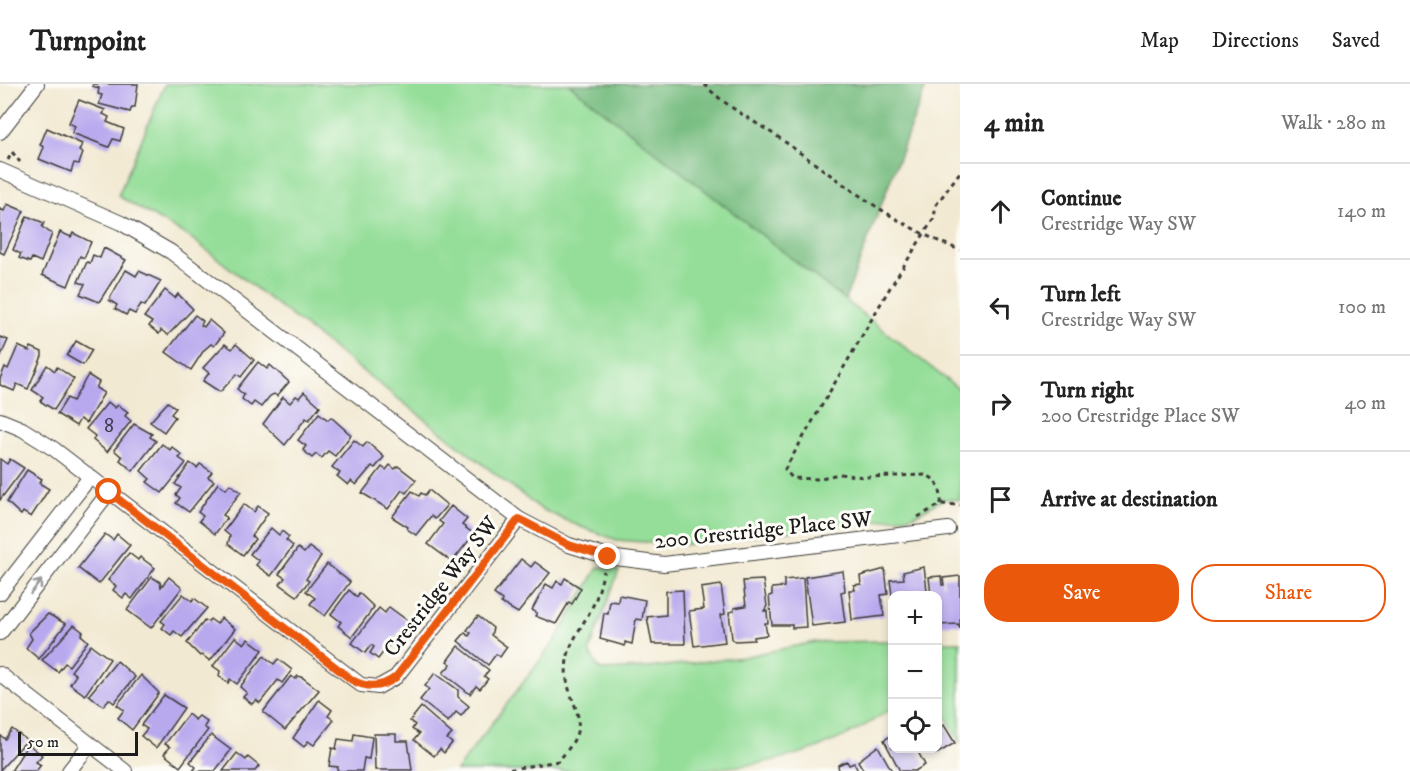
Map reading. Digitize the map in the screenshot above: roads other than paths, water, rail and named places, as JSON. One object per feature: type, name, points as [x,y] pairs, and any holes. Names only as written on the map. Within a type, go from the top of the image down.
[{"type":"street","points":[[0,132],[37,84]]},
{"type":"street","name":"Crestridge Way SW","points":[[0,170],[121,223],[171,252],[519,519],[396,677],[378,687],[369,686],[352,680],[54,449],[22,429],[0,420]]},
{"type":"street","points":[[0,593],[90,477]]},
{"type":"street","points":[[0,633],[109,492]]},
{"type":"street","name":"200 Crestridge Place SW","points":[[519,519],[551,537],[579,548],[627,561],[664,564],[948,529]]},
{"type":"street","points":[[0,674],[125,771]]},
{"type":"street","points":[[69,771],[90,744]]}]
